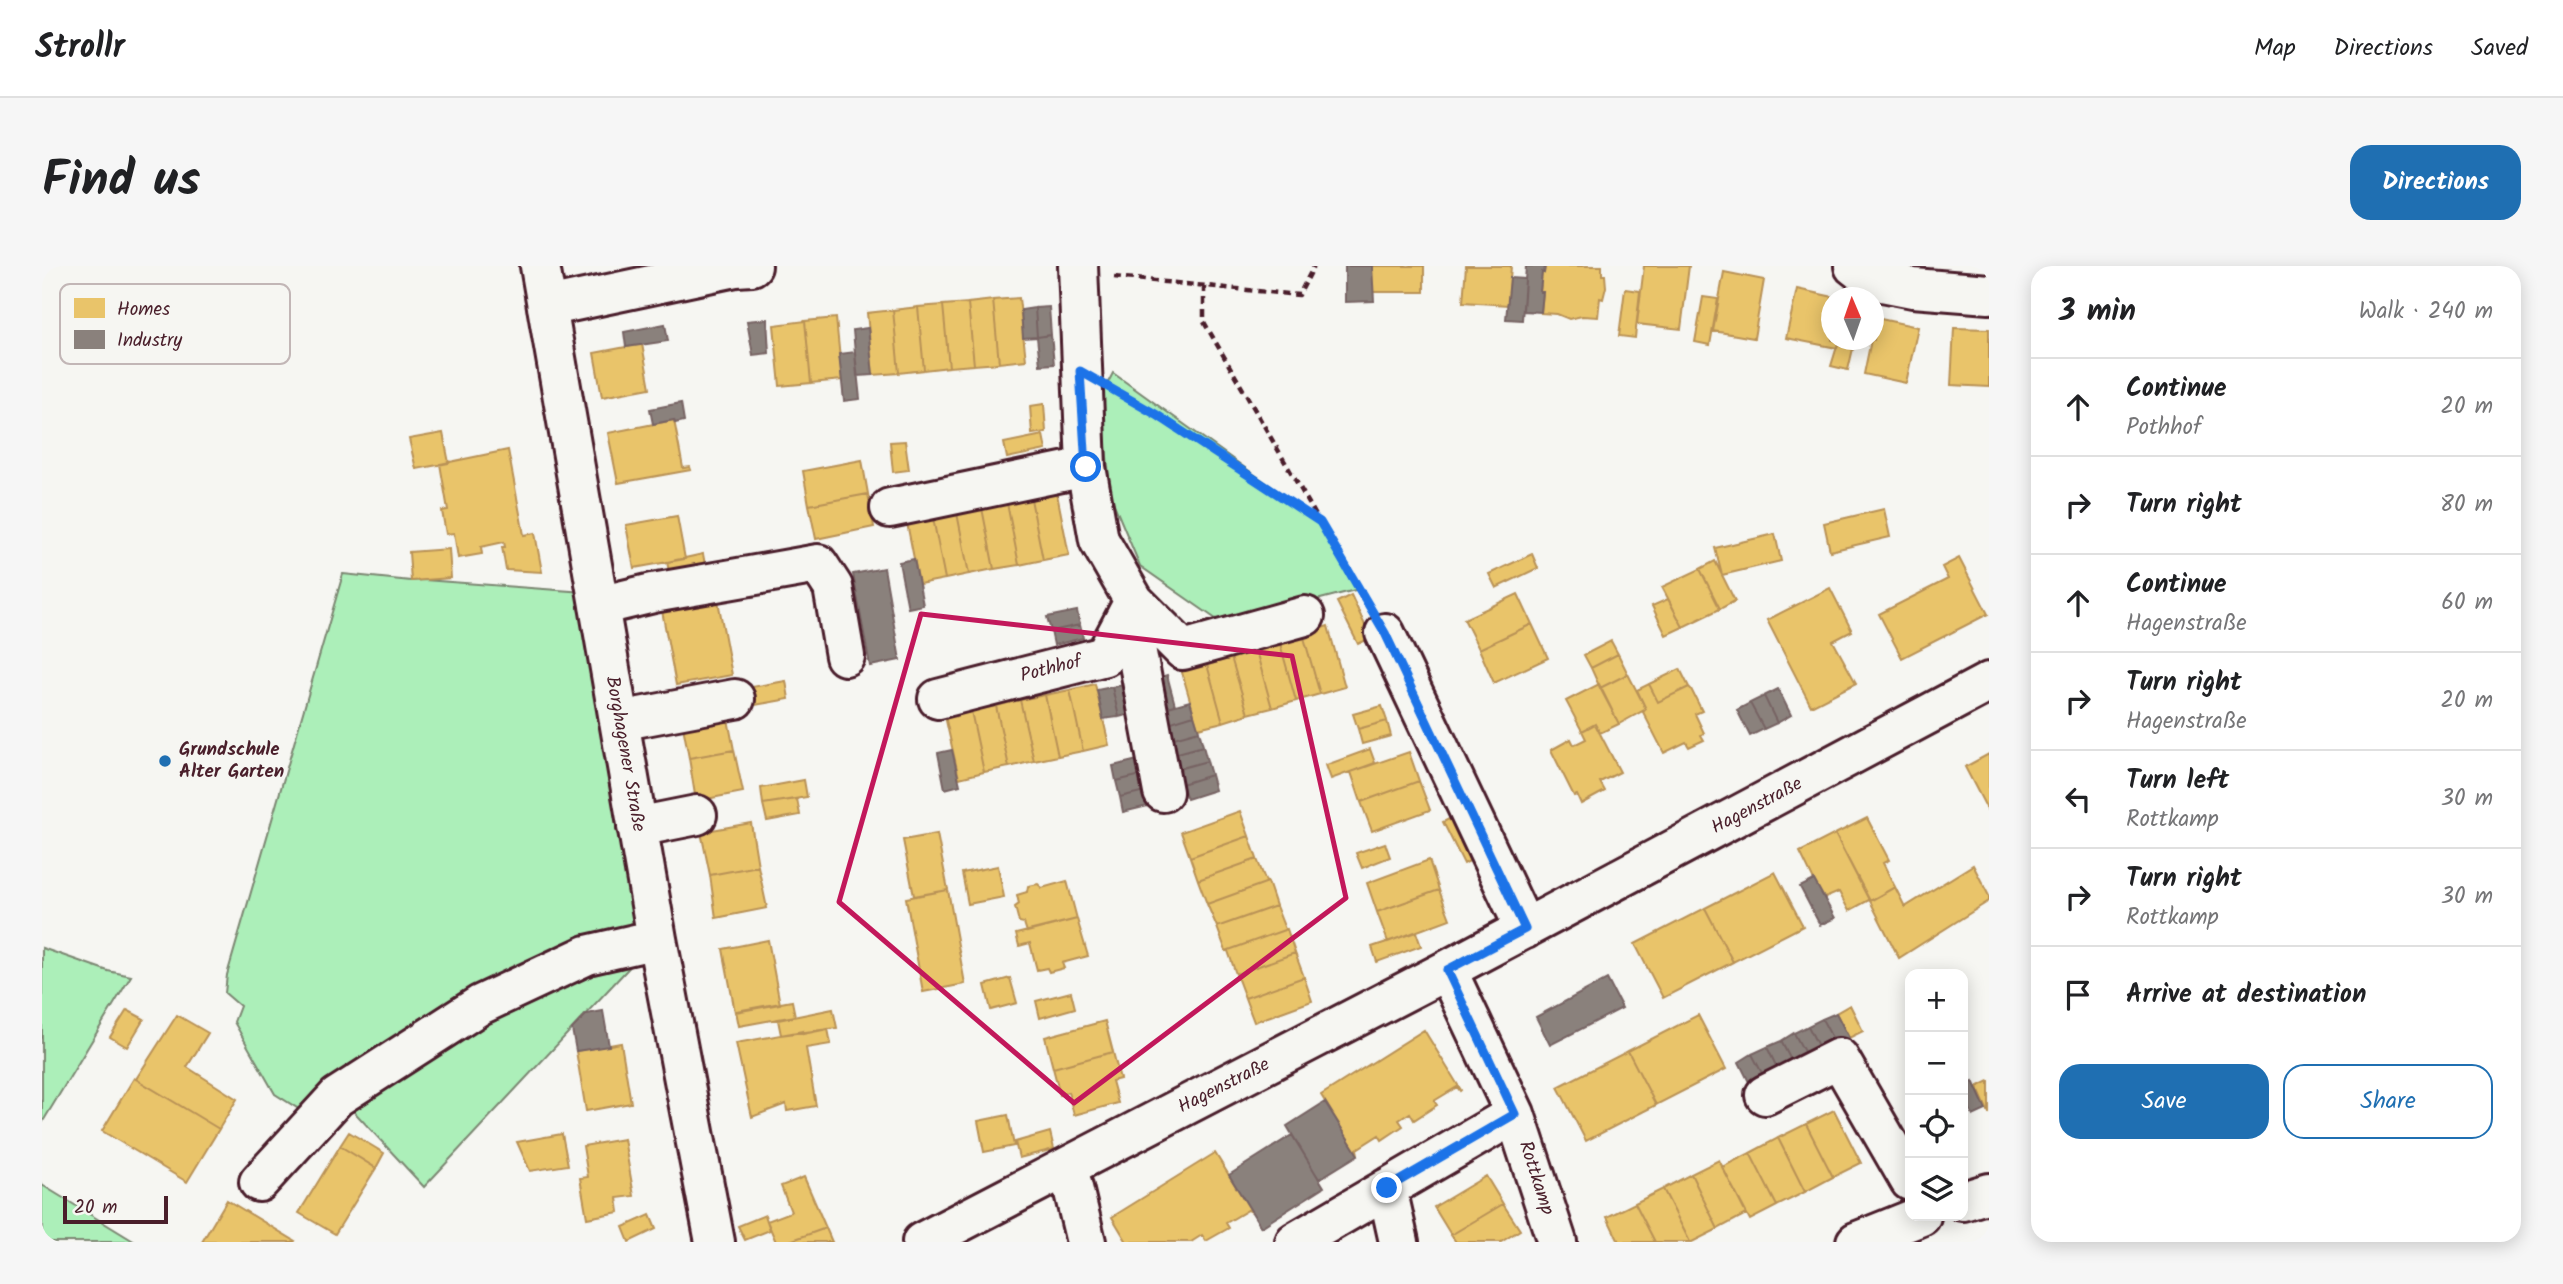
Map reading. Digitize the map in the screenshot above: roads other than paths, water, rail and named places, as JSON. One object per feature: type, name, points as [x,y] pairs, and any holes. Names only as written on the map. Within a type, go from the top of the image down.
[{"type":"street","name":"Borghagener Straße","points":[[540,266],[657,939],[715,1242]]},
{"type":"street","points":[[547,307],[736,267],[752,266]]},
{"type":"street","points":[[1854,266],[1872,280],[1913,288],[1989,294]]},
{"type":"street","points":[[1078,270],[1086,467],[1099,540],[1134,601],[1183,650],[1305,616]]},
{"type":"street","points":[[890,508],[1086,467]]},
{"type":"street","points":[[599,606],[653,593],[818,564],[833,587],[845,656]]},
{"type":"street","points":[[1134,601],[1136,648],[1163,792]]},
{"type":"street","name":"Pothhof","points":[[938,699],[1105,656],[1134,601]]},
{"type":"street","points":[[1385,633],[1525,929]]},
{"type":"street","name":"Hagenstraße","points":[[922,1242],[1447,970],[1989,682]]},
{"type":"street","points":[[619,721],[735,699]]},
{"type":"street","points":[[637,827],[696,815]]},
{"type":"street","points":[[259,1182],[337,1097],[480,1005],[587,955],[657,939]]},
{"type":"street","name":"Rottkamp","points":[[1447,970],[1515,1114],[1557,1242]]},
{"type":"street","points":[[1765,1094],[1839,1058],[1905,1172]]},
{"type":"street","name":"Rottkamp","points":[[1295,1242],[1515,1114]]},
{"type":"street","points":[[1068,1167],[1086,1242]]},
{"type":"street","points":[[1387,1188],[1399,1242]]},
{"type":"street","points":[[1968,1199],[1989,1193]]},
{"type":"street","points":[[1870,1240],[1910,1221]]},
{"type":"place","name":"Grundschule Alter Garten","points":[[165,761]]}]
